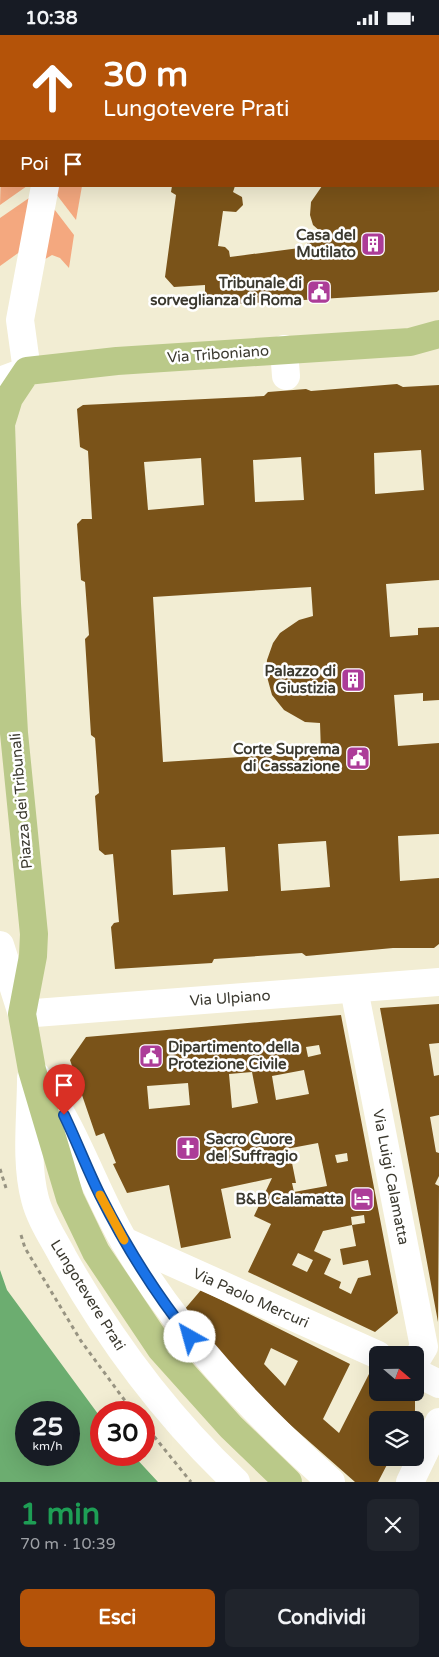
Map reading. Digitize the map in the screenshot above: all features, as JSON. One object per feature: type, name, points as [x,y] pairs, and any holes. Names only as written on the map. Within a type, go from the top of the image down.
[{"type":"main road","name":"Via Triboniano","points":[[27,371],[117,361],[410,342],[439,334]]},
{"type":"main road","name":"Piazza dei Tribunali","points":[[22,1014],[33,956],[34,934],[14,733],[5,556],[1,424],[9,399],[27,371]]},
{"type":"main road","name":"Lungotevere Prati","points":[[22,1014],[32,1070],[70,1198],[96,1252],[162,1349],[231,1427],[288,1482]]},
{"type":"street","points":[[0,381],[27,371],[20,320],[45,187]]},
{"type":"street","name":"Via Triboniano","points":[[410,342],[439,342]]},
{"type":"street","points":[[284,349],[286,376]]},
{"type":"street","points":[[0,945],[22,1014]]},
{"type":"street","name":"Via Ulpiano","points":[[22,1014],[321,982],[354,989],[422,978]]},
{"type":"street","name":"Via Luigi Calamatta","points":[[354,989],[424,1346]]},
{"type":"street","name":"Lungotevere Prati","points":[[32,1070],[64,1115],[95,1184],[124,1241],[162,1301],[204,1355],[268,1423],[331,1482]]},
{"type":"street","name":"Lungotevere Prati","points":[[32,1070],[32,1185],[36,1204],[46,1225],[110,1335],[142,1378],[236,1482]]},
{"type":"street","name":"Via Paolo Mercuri","points":[[124,1241],[369,1351]]},
{"type":"street","points":[[424,1376],[439,1384]]},
{"type":"street","points":[[410,1482],[439,1422]]},
{"type":"path","points":[[155,1438],[191,1482]]},
{"type":"shaded area","points":[[1,187],[26,187],[0,205]]},
{"type":"shaded area","points":[[51,187],[82,187],[76,220]]},
{"type":"shaded area","points":[[29,198],[21,251],[0,266],[0,218]]},
{"type":"shaded area","points":[[48,201],[74,235],[69,268],[60,258],[52,255],[42,261]]},
{"type":"shaded area","points":[[0,1270],[7,1290],[90,1403],[90,1466],[143,1466],[158,1482],[0,1482]]},
{"type":"building","name":"Casa del Mutilato","points":[[172,187],[235,187],[233,192],[242,197],[243,205],[236,212],[223,211],[218,246],[225,247],[229,251],[230,257],[307,247],[307,243],[328,241],[328,238],[313,225],[310,215],[311,202],[321,187],[439,187],[439,290],[437,292],[205,306],[205,285],[174,287],[165,277],[176,195],[171,192]]},
{"type":"building","name":"Palazzo di Giustizia","points":[[397,384],[403,387],[439,385],[439,580],[386,584],[390,637],[418,635],[418,628],[439,627],[439,700],[423,701],[423,693],[394,695],[398,746],[439,743],[439,834],[398,836],[400,881],[439,878],[439,944],[434,948],[393,948],[306,956],[302,953],[214,959],[212,963],[115,969],[111,927],[114,923],[119,922],[113,854],[105,855],[99,850],[95,796],[99,793],[95,738],[91,735],[85,639],[89,635],[85,582],[81,580],[77,524],[82,519],[92,519],[88,451],[80,447],[77,409],[83,405],[264,396],[268,392],[306,389],[311,391]],"holes":[[[421,450],[424,490],[375,494],[374,453]],[[301,457],[304,500],[255,502],[253,460]],[[201,458],[204,505],[148,510],[144,462]],[[311,587],[313,616],[299,620],[280,633],[273,643],[267,660],[266,673],[272,695],[284,710],[305,722],[320,723],[321,752],[163,762],[153,597]],[[326,841],[330,887],[281,891],[278,844]],[[225,847],[228,891],[173,895],[171,850]]]},
{"type":"building","points":[[439,1004],[439,1043],[429,1044],[434,1076],[439,1075],[439,1115],[430,1117],[436,1152],[439,1153],[439,1176],[435,1184],[439,1186],[438,1322],[380,1008]]},
{"type":"building","points":[[341,1015],[398,1313],[375,1332],[248,1272],[271,1224],[254,1216],[272,1178],[221,1189],[231,1238],[181,1248],[169,1185],[127,1193],[113,1164],[116,1163],[104,1133],[96,1136],[70,1060],[86,1037]],"holes":[[[319,1045],[321,1054],[308,1057],[306,1047]],[[304,1070],[309,1094],[276,1100],[272,1076]],[[252,1072],[258,1103],[232,1108],[229,1074]],[[188,1083],[190,1105],[149,1109],[147,1086]],[[318,1143],[327,1186],[294,1192],[292,1183],[296,1183],[292,1163],[288,1164],[286,1149]],[[347,1153],[348,1161],[337,1163],[335,1155]],[[364,1215],[365,1223],[352,1225],[351,1217]],[[352,1225],[356,1246],[340,1249],[343,1265],[368,1260],[371,1275],[358,1278],[351,1294],[339,1288],[341,1282],[324,1274],[331,1259],[314,1251],[323,1231]],[[298,1253],[313,1260],[307,1272],[292,1265]]]},
{"type":"building","points":[[201,1290],[350,1364],[323,1419],[339,1433],[369,1374],[369,1401],[415,1401],[415,1411],[369,1411],[369,1466],[386,1466],[378,1482],[355,1482],[262,1400],[184,1310]],"holes":[[[271,1348],[298,1361],[285,1386],[264,1364]]]},
{"type":"slow traffic","points":[[100,1195],[124,1240]]},
{"type":"place","name":"Casa del Mutilato","points":[[373,244]]},
{"type":"place","name":"Tribunale di sorveglianza di Roma","points":[[319,292]]},
{"type":"place","name":"Palazzo di Giustizia","points":[[353,680]]},
{"type":"place","name":"Corte Suprema di Cassazione","points":[[358,758]]},
{"type":"place","name":"Dipartimento della Protezione Civile","points":[[151,1056]]},
{"type":"place","name":"Sacro Cuore del Suffragio","points":[[188,1148]]},
{"type":"place","name":"B&B Calamatta","points":[[362,1199]]},
{"type":"route","points":[[64,1115],[95,1184],[124,1241],[162,1301],[190,1337]]}]
